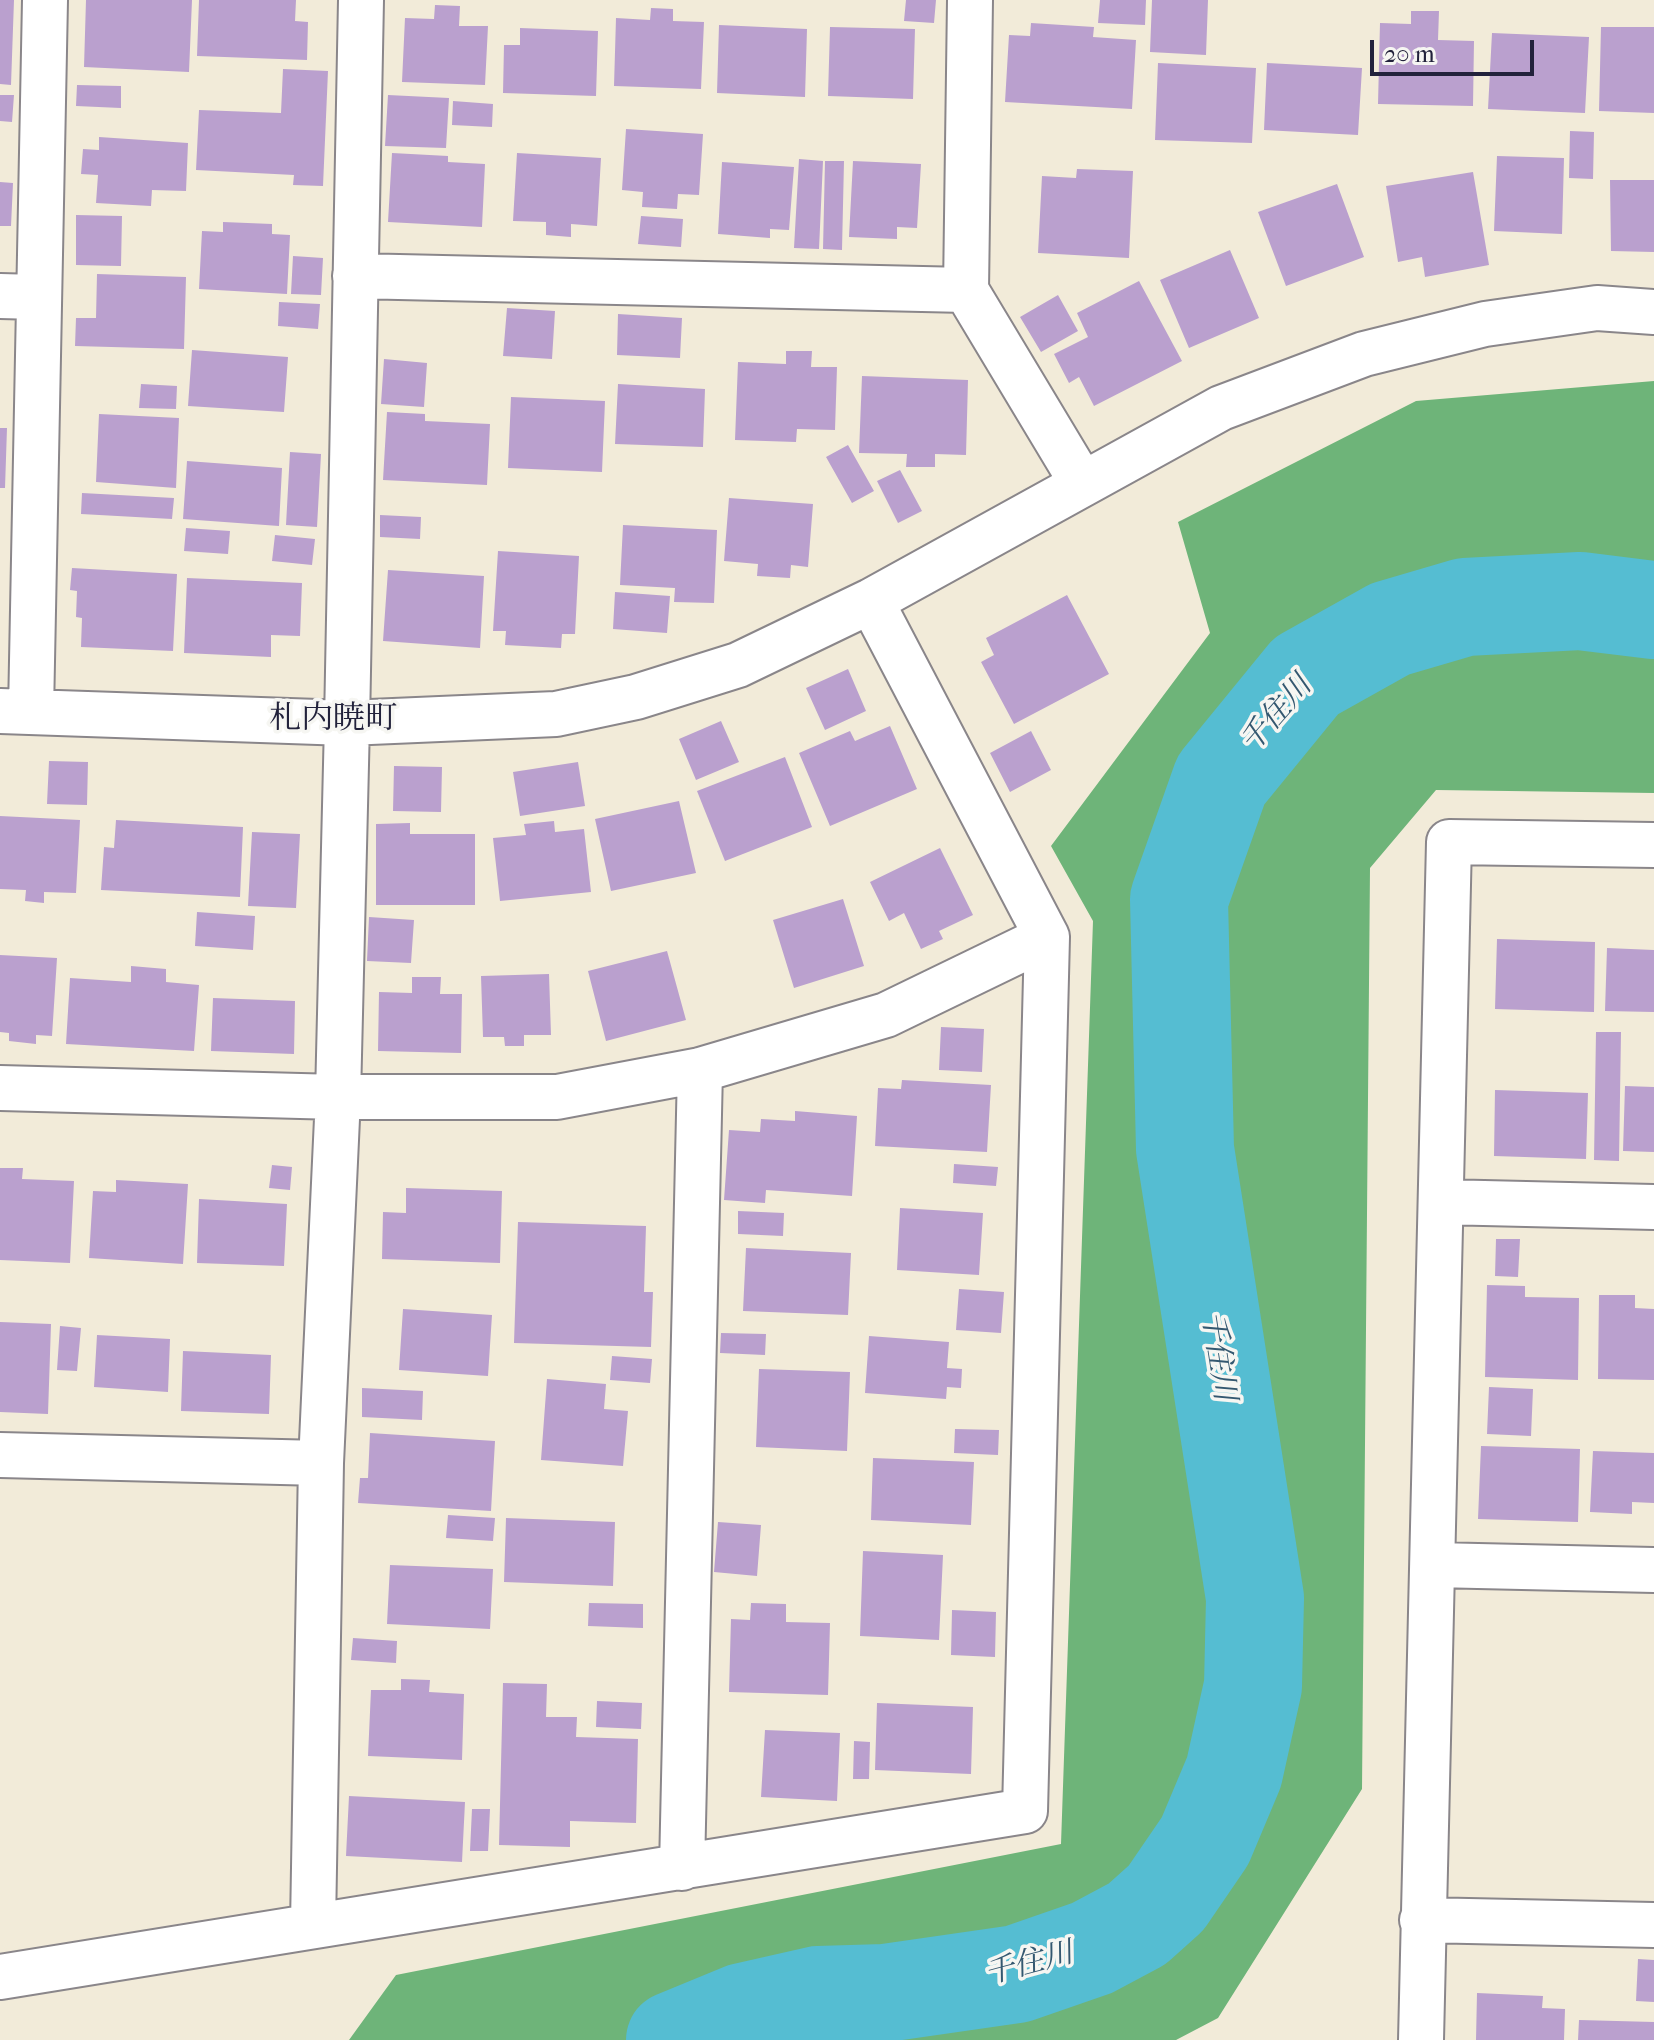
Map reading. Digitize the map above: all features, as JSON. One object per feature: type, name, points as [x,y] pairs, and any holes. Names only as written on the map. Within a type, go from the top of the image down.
[{"type":"street","points":[[45,0],[18,297],[15,712],[347,723],[556,714],[636,697],[738,665],[871,601],[1221,408],[1364,354],[1485,324],[1597,308],[1654,312]]},
{"type":"street","points":[[313,1925],[321,1463],[338,1097],[361,0]]},
{"type":"street","points":[[970,0],[966,290],[1082,483]]},
{"type":"street","points":[[355,276],[966,290]]},
{"type":"street","points":[[0,1977],[1025,1811],[1047,937],[871,601]]},
{"type":"street","points":[[1421,2040],[1449,842],[1654,845]]},
{"type":"street","points":[[0,1088],[338,1097],[557,1097],[700,1070],[886,1015],[1047,937]]},
{"type":"street","points":[[682,1868],[700,1070]]},
{"type":"street","points":[[1441,1202],[1654,1207]]},
{"type":"street","points":[[0,1455],[321,1463]]},
{"type":"street","points":[[1434,1565],[1654,1570]]},
{"type":"street","points":[[1422,1920],[1654,1925]]},
{"type":"green space","points":[[1654,381],[1654,793],[1436,790],[1370,868],[1362,1789],[1218,2018],[1176,2040],[349,2040],[396,1975],[1061,1844],[1093,921],[1051,846],[1210,633],[1178,522],[1416,401]]},
{"type":"building","points":[[0,0],[14,0],[11,85],[0,84]]},
{"type":"building","points":[[86,0],[192,0],[189,72],[84,67]]},
{"type":"building","points":[[199,0],[296,0],[295,21],[308,22],[307,60],[197,56]]},
{"type":"building","points":[[906,0],[936,0],[934,23],[904,21]]},
{"type":"building","points":[[1100,0],[1146,0],[1145,25],[1098,23]]},
{"type":"building","points":[[1152,0],[1208,0],[1206,55],[1150,52]]},
{"type":"building","points":[[435,5],[460,6],[459,26],[488,26],[485,85],[402,82],[405,18],[434,19]]},
{"type":"building","points":[[651,8],[673,9],[673,21],[704,22],[701,89],[614,86],[616,18],[650,20]]},
{"type":"building","points":[[1411,11],[1439,11],[1438,40],[1474,41],[1473,106],[1378,104],[1380,23],[1411,24]]},
{"type":"building","points":[[1031,23],[1094,27],[1093,37],[1136,40],[1132,109],[1005,102],[1009,35],[1030,36]]},
{"type":"building","points":[[719,25],[807,29],[805,97],[717,93]]},
{"type":"building","points":[[830,27],[915,29],[913,99],[828,96]]},
{"type":"building","points":[[1601,27],[1654,27],[1654,113],[1599,111]]},
{"type":"building","points":[[520,28],[598,31],[596,96],[503,93],[504,45],[520,45]]},
{"type":"building","points":[[1492,33],[1589,37],[1585,113],[1488,109]]},
{"type":"building","points":[[1158,63],[1256,68],[1252,143],[1155,140]]},
{"type":"building","points":[[1267,63],[1362,68],[1358,135],[1264,130]]},
{"type":"building","points":[[283,69],[328,71],[323,186],[293,185],[294,175],[196,170],[199,110],[281,113]]},
{"type":"building","points":[[77,85],[121,86],[121,108],[76,106]]},
{"type":"building","points":[[0,95],[14,95],[12,122],[0,121]]},
{"type":"building","points":[[388,95],[449,98],[446,148],[385,146]]},
{"type":"building","points":[[453,101],[493,104],[492,127],[452,125]]},
{"type":"building","points":[[626,129],[703,134],[699,195],[678,194],[677,209],[642,207],[643,192],[622,190]]},
{"type":"building","points":[[1570,131],[1594,132],[1593,179],[1569,178]]},
{"type":"building","points":[[99,137],[188,143],[186,191],[152,190],[151,206],[96,203],[98,175],[81,174],[83,149],[99,150]]},
{"type":"building","points":[[392,153],[448,156],[448,162],[485,164],[482,227],[388,222]]},
{"type":"building","points":[[517,153],[601,158],[597,226],[571,224],[571,237],[546,235],[546,222],[513,221]]},
{"type":"building","points":[[1497,156],[1564,158],[1562,234],[1494,231]]},
{"type":"building","points":[[799,159],[823,161],[819,249],[794,248]]},
{"type":"building","points":[[825,161],[844,161],[842,250],[823,249]]},
{"type":"building","points":[[853,161],[921,164],[917,228],[897,227],[897,239],[849,237]]},
{"type":"building","points":[[722,162],[794,167],[789,230],[770,229],[770,238],[718,234]]},
{"type":"building","points":[[1077,169],[1133,171],[1129,258],[1038,253],[1042,176],[1076,178]]},
{"type":"building","points":[[1473,172],[1489,265],[1425,277],[1422,257],[1398,262],[1386,186]]},
{"type":"building","points":[[1610,180],[1654,180],[1654,252],[1611,251]]},
{"type":"building","points":[[0,182],[13,183],[11,226],[0,226]]},
{"type":"building","points":[[1337,184],[1364,257],[1286,286],[1258,212]]},
{"type":"building","points":[[76,215],[122,216],[121,266],[76,265]]},
{"type":"building","points":[[641,216],[683,219],[681,247],[638,244]]},
{"type":"building","points":[[223,222],[272,224],[272,234],[290,235],[287,294],[199,289],[202,231],[223,232]]},
{"type":"building","points":[[1230,250],[1259,318],[1189,348],[1160,280]]},
{"type":"building","points":[[293,256],[323,258],[321,295],[291,294]]},
{"type":"building","points":[[97,274],[186,277],[184,349],[75,346],[76,318],[96,318]]},
{"type":"building","points":[[1139,281],[1182,361],[1094,406],[1079,377],[1069,383],[1054,354],[1088,337],[1077,313]]},
{"type":"building","points":[[1058,295],[1078,331],[1041,352],[1020,317]]},
{"type":"building","points":[[279,302],[320,304],[318,329],[278,326]]},
{"type":"building","points":[[507,308],[555,311],[552,359],[503,356]]},
{"type":"building","points":[[618,314],[682,318],[680,358],[617,355]]},
{"type":"building","points":[[192,350],[288,357],[284,412],[188,406]]},
{"type":"building","points":[[786,351],[812,351],[811,367],[837,367],[835,430],[797,429],[796,442],[735,440],[738,362],[786,364]]},
{"type":"building","points":[[384,359],[427,363],[424,407],[381,404]]},
{"type":"building","points":[[862,376],[968,380],[966,455],[935,454],[935,467],[906,467],[907,454],[859,453]]},
{"type":"building","points":[[141,384],[177,386],[176,409],[139,408]]},
{"type":"building","points":[[618,384],[705,389],[703,447],[615,444]]},
{"type":"building","points":[[511,397],[605,401],[602,472],[508,468]]},
{"type":"building","points":[[387,412],[425,414],[425,421],[490,424],[487,485],[383,480]]},
{"type":"building","points":[[99,414],[179,418],[176,488],[96,482]]},
{"type":"building","points":[[0,428],[7,428],[5,488],[0,488]]},
{"type":"building","points":[[848,445],[874,491],[852,503],[826,457]]},
{"type":"building","points":[[290,452],[321,454],[317,527],[286,525]]},
{"type":"building","points":[[187,461],[282,468],[279,526],[183,519]]},
{"type":"building","points":[[900,470],[922,511],[898,523],[877,481]]},
{"type":"building","points":[[82,493],[174,498],[172,519],[81,514]]},
{"type":"building","points":[[729,498],[813,504],[808,567],[791,565],[790,578],[757,576],[758,564],[724,561]]},
{"type":"building","points":[[380,515],[421,517],[420,539],[380,537]]},
{"type":"building","points":[[623,525],[717,530],[714,603],[674,602],[675,588],[620,585]]},
{"type":"building","points":[[186,528],[230,531],[228,554],[184,551]]},
{"type":"building","points":[[275,535],[315,539],[312,565],[272,561]]},
{"type":"building","points":[[498,551],[579,556],[575,634],[562,634],[561,648],[505,645],[506,631],[493,631]]},
{"type":"building","points":[[72,568],[177,574],[173,651],[81,647],[82,618],[76,617],[77,591],[70,590]]},
{"type":"building","points":[[388,570],[484,576],[480,648],[383,641]]},
{"type":"building","points":[[187,578],[302,583],[300,636],[271,635],[271,657],[184,653]]},
{"type":"building","points":[[615,592],[670,596],[667,633],[613,629]]},
{"type":"building","points":[[1067,595],[1109,674],[1014,724],[981,662],[994,655],[986,638]]},
{"type":"building","points":[[848,669],[866,711],[825,730],[806,688]]},
{"type":"building","points":[[721,721],[739,762],[696,780],[679,739]]},
{"type":"building","points":[[890,726],[917,789],[830,826],[799,753],[850,731],[855,741]]},
{"type":"building","points":[[1031,731],[1051,770],[1010,792],[990,753]]},
{"type":"building","points":[[785,757],[812,827],[725,861],[697,791]]},
{"type":"building","points":[[49,761],[88,762],[87,805],[47,804]]},
{"type":"building","points":[[578,762],[585,806],[520,816],[513,772]]},
{"type":"building","points":[[394,766],[442,767],[441,812],[393,811]]},
{"type":"building","points":[[679,801],[696,873],[611,891],[595,819]]},
{"type":"building","points":[[0,816],[80,820],[76,893],[44,892],[44,903],[25,901],[26,890],[0,889]]},
{"type":"building","points":[[116,820],[243,827],[240,897],[101,890],[104,847],[114,848]]},
{"type":"building","points":[[554,821],[555,832],[584,829],[591,892],[500,901],[493,838],[526,835],[524,824]]},
{"type":"building","points":[[410,823],[410,834],[475,834],[475,905],[376,905],[376,824]]},
{"type":"building","points":[[252,832],[300,834],[296,908],[248,906]]},
{"type":"building","points":[[940,848],[973,915],[939,931],[943,939],[921,949],[904,913],[889,921],[870,882]]},
{"type":"building","points":[[843,899],[864,966],[794,988],[773,920]]},
{"type":"building","points":[[197,912],[255,916],[253,950],[195,946]]},
{"type":"building","points":[[369,917],[414,920],[411,963],[367,961]]},
{"type":"building","points":[[1497,939],[1595,942],[1594,1012],[1495,1009]]},
{"type":"building","points":[[1607,948],[1654,950],[1654,1012],[1605,1011]]},
{"type":"building","points":[[667,951],[686,1020],[606,1041],[588,971]]},
{"type":"building","points":[[0,955],[57,958],[52,1036],[36,1035],[36,1044],[9,1041],[9,1033],[0,1032]]},
{"type":"building","points":[[131,966],[166,969],[166,982],[199,985],[194,1051],[66,1044],[70,978],[131,982]]},
{"type":"building","points":[[549,974],[551,1035],[524,1035],[524,1046],[505,1046],[504,1037],[483,1037],[481,976]]},
{"type":"building","points":[[412,977],[441,977],[440,994],[462,994],[461,1053],[378,1051],[379,992],[412,993]]},
{"type":"building","points":[[213,998],[295,1001],[294,1054],[211,1051]]},
{"type":"building","points":[[941,1027],[984,1029],[982,1072],[939,1070]]},
{"type":"building","points":[[1596,1032],[1621,1032],[1619,1161],[1594,1160]]},
{"type":"building","points":[[902,1080],[991,1085],[987,1152],[875,1146],[878,1088],[901,1089]]},
{"type":"building","points":[[1625,1086],[1654,1087],[1654,1152],[1623,1151]]},
{"type":"building","points":[[1495,1090],[1588,1093],[1586,1159],[1494,1156]]},
{"type":"building","points":[[795,1111],[857,1116],[852,1196],[766,1190],[765,1203],[724,1200],[729,1130],[760,1132],[761,1119],[795,1121]]},
{"type":"building","points":[[954,1164],[998,1167],[996,1186],[953,1183]]},
{"type":"building","points":[[272,1165],[292,1167],[290,1190],[269,1188]]},
{"type":"building","points":[[0,1168],[23,1168],[22,1179],[74,1181],[70,1263],[0,1260]]},
{"type":"building","points":[[116,1180],[188,1184],[183,1264],[89,1258],[93,1191],[116,1192]]},
{"type":"building","points":[[406,1188],[502,1191],[500,1263],[382,1259],[383,1212],[406,1213]]},
{"type":"building","points":[[199,1199],[287,1204],[284,1266],[197,1263]]},
{"type":"building","points":[[900,1208],[983,1213],[979,1275],[897,1270]]},
{"type":"building","points":[[738,1211],[784,1213],[783,1236],[738,1234]]},
{"type":"building","points":[[518,1222],[646,1226],[644,1292],[653,1292],[651,1347],[514,1343]]},
{"type":"building","points":[[1496,1239],[1520,1239],[1518,1277],[1495,1276]]},
{"type":"building","points":[[746,1248],[851,1253],[848,1315],[743,1311]]},
{"type":"building","points":[[1487,1285],[1525,1286],[1525,1297],[1579,1298],[1578,1380],[1485,1377]]},
{"type":"building","points":[[959,1289],[1004,1292],[1001,1333],[956,1330]]},
{"type":"building","points":[[1599,1295],[1635,1295],[1635,1308],[1654,1309],[1654,1380],[1598,1379]]},
{"type":"building","points":[[403,1309],[492,1315],[488,1376],[399,1370]]},
{"type":"building","points":[[0,1322],[51,1324],[48,1414],[0,1412]]},
{"type":"building","points":[[60,1326],[81,1328],[77,1371],[57,1370]]},
{"type":"building","points":[[721,1333],[766,1334],[765,1355],[720,1353]]},
{"type":"building","points":[[97,1335],[170,1339],[168,1392],[94,1387]]},
{"type":"building","points":[[869,1336],[949,1342],[947,1368],[962,1369],[961,1388],[947,1387],[946,1399],[865,1393]]},
{"type":"building","points":[[183,1351],[271,1355],[269,1414],[181,1411]]},
{"type":"building","points":[[612,1356],[652,1359],[650,1383],[610,1380]]},
{"type":"building","points":[[759,1369],[850,1372],[847,1451],[756,1447]]},
{"type":"building","points":[[547,1379],[606,1384],[604,1409],[628,1411],[623,1466],[541,1460]]},
{"type":"building","points":[[1489,1387],[1533,1389],[1531,1436],[1487,1434]]},
{"type":"building","points":[[362,1388],[423,1391],[422,1420],[362,1417]]},
{"type":"building","points":[[955,1429],[999,1430],[998,1455],[954,1453]]},
{"type":"building","points":[[370,1433],[495,1441],[491,1511],[358,1503],[360,1478],[368,1478]]},
{"type":"building","points":[[1481,1446],[1580,1449],[1578,1522],[1478,1519]]},
{"type":"building","points":[[1593,1451],[1654,1453],[1654,1503],[1632,1502],[1632,1514],[1590,1512]]},
{"type":"building","points":[[873,1458],[974,1462],[971,1525],[871,1520]]},
{"type":"building","points":[[448,1515],[495,1518],[493,1541],[446,1538]]},
{"type":"building","points":[[506,1518],[615,1522],[613,1586],[504,1582]]},
{"type":"building","points":[[718,1522],[761,1525],[757,1576],[714,1572]]},
{"type":"building","points":[[863,1551],[943,1555],[939,1640],[860,1636]]},
{"type":"building","points":[[390,1565],[493,1569],[490,1629],[387,1624]]},
{"type":"building","points":[[589,1603],[643,1604],[643,1628],[588,1626]]},
{"type":"building","points":[[751,1603],[786,1604],[786,1622],[830,1623],[828,1695],[729,1692],[731,1619],[750,1620]]},
{"type":"building","points":[[952,1610],[996,1612],[995,1657],[951,1655]]},
{"type":"building","points":[[353,1638],[397,1641],[396,1663],[351,1660]]},
{"type":"building","points":[[401,1679],[430,1680],[429,1692],[464,1694],[462,1760],[368,1756],[371,1690],[401,1690]]},
{"type":"building","points":[[503,1683],[547,1684],[546,1717],[577,1717],[576,1737],[638,1739],[636,1823],[570,1821],[570,1847],[499,1845]]},
{"type":"building","points":[[597,1701],[642,1703],[641,1729],[596,1727]]},
{"type":"building","points":[[877,1703],[973,1707],[971,1774],[875,1770]]},
{"type":"building","points":[[765,1730],[840,1733],[837,1801],[761,1797]]},
{"type":"building","points":[[854,1741],[870,1742],[869,1779],[853,1779]]},
{"type":"building","points":[[349,1796],[465,1802],[462,1862],[346,1856]]},
{"type":"building","points":[[472,1809],[490,1809],[488,1851],[470,1851]]},
{"type":"building","points":[[1638,1959],[1654,1960],[1654,2002],[1636,2001]]},
{"type":"building","points":[[1477,1993],[1543,1996],[1542,2008],[1565,2009],[1564,2040],[1476,2040]]},
{"type":"building","points":[[1579,2020],[1654,2022],[1654,2040],[1578,2040]]},
{"type":"waterway","name":"千住川","points":[[675,2040],[743,2012],[818,1995],[885,1993],[1017,1974],[1092,1948],[1137,1924],[1166,1898],[1205,1841],[1234,1772],[1253,1686],[1255,1598],[1185,1149],[1179,899],[1221,780],[1306,676],[1390,629],[1465,607],[1580,601],[1654,610]]},
{"type":"district","name":"札内暁町","points":[[333,720]]}]
